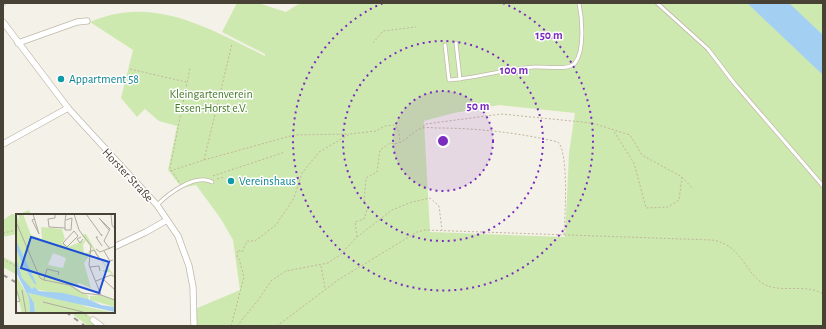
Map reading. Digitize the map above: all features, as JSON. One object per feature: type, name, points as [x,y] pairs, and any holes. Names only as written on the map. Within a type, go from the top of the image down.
[{"type":"street","points":[[18,43],[77,22],[87,21]]},
{"type":"street","name":"Horster Straße","points":[[3,22],[68,108],[157,205],[178,236],[189,266],[193,287],[194,326]]},
{"type":"street","points":[[4,142],[68,108]]},
{"type":"street","points":[[115,247],[167,220]]},
{"type":"street","points":[[93,320],[100,326]]},
{"type":"lane","points":[[445,45],[449,80],[534,67],[569,67],[574,64],[578,58],[583,27],[579,3]]},
{"type":"lane","points":[[657,3],[708,49],[734,83],[823,186]]},
{"type":"lane","points":[[456,43],[460,79]]},
{"type":"lane","points":[[157,205],[182,185],[210,181]]},
{"type":"path","points":[[373,43],[383,31],[416,27]]},
{"type":"path","points":[[204,160],[232,44]]},
{"type":"path","points":[[170,171],[190,68]]},
{"type":"path","points":[[130,69],[187,82]]},
{"type":"path","points":[[357,237],[355,222],[364,219],[368,207],[364,202],[366,178],[377,172],[380,150],[390,143],[395,144],[400,142],[426,124],[500,114],[592,123],[630,136],[642,155],[682,177],[693,188]]},
{"type":"path","points":[[170,171],[294,135],[350,134],[376,131],[385,126],[395,125],[399,132],[400,142]]},
{"type":"path","points":[[423,127],[460,128],[558,142],[563,150],[565,178],[564,235]]},
{"type":"path","points":[[614,130],[634,163],[646,208],[668,207],[679,200],[682,177]]},
{"type":"path","points":[[231,326],[244,277],[239,259],[237,257],[238,250],[242,252],[247,241],[255,241],[276,225],[294,198],[302,173],[319,152],[350,134]]},
{"type":"path","points":[[210,181],[285,152]]},
{"type":"path","points":[[170,171],[182,185]]},
{"type":"path","points":[[210,181],[224,177]]},
{"type":"path","points":[[237,326],[271,281],[286,271],[321,266],[328,263],[340,255],[357,237],[392,210],[412,202],[430,198],[439,206],[442,231]]},
{"type":"path","points":[[3,233],[16,230]]},
{"type":"path","points":[[277,326],[325,289],[417,232],[425,230],[720,241],[732,248],[758,278],[769,286],[815,290],[823,294]]},
{"type":"path","points":[[3,259],[16,266]]},
{"type":"path","points":[[321,266],[325,289]]},
{"type":"path","points":[[83,313],[93,320]]},
{"type":"green space","name":"Kleingartenverein Essen-Horst e.V.","points":[[237,3],[258,3],[286,12],[300,3],[823,3],[823,326],[195,326],[195,309],[240,290],[233,240],[221,219],[196,185],[182,188],[168,170],[177,126],[159,121],[145,109],[137,117],[121,98],[133,50],[90,22],[106,16],[118,14],[141,12],[159,13],[214,31],[265,56],[265,54],[222,32]],"holes":[[[499,105],[575,113],[569,153],[565,237],[430,232],[424,121],[454,113]]]},
{"type":"green space","points":[[29,210],[31,214],[19,214]]},
{"type":"green space","points":[[12,214],[16,215],[16,234],[3,237],[3,220]]},
{"type":"green space","points":[[3,257],[16,264],[16,274],[3,267]]},
{"type":"green space","points":[[71,313],[85,313],[102,326],[88,326]]},
{"type":"water","points":[[747,3],[789,3],[823,35],[823,75]]},
{"type":"railway","points":[[3,275],[16,282]]},
{"type":"railway","points":[[67,313],[85,326]]},
{"type":"place","name":"Appartment 58","points":[[61,79]]},
{"type":"place","name":"Vereinshaus","points":[[231,181]]}]
